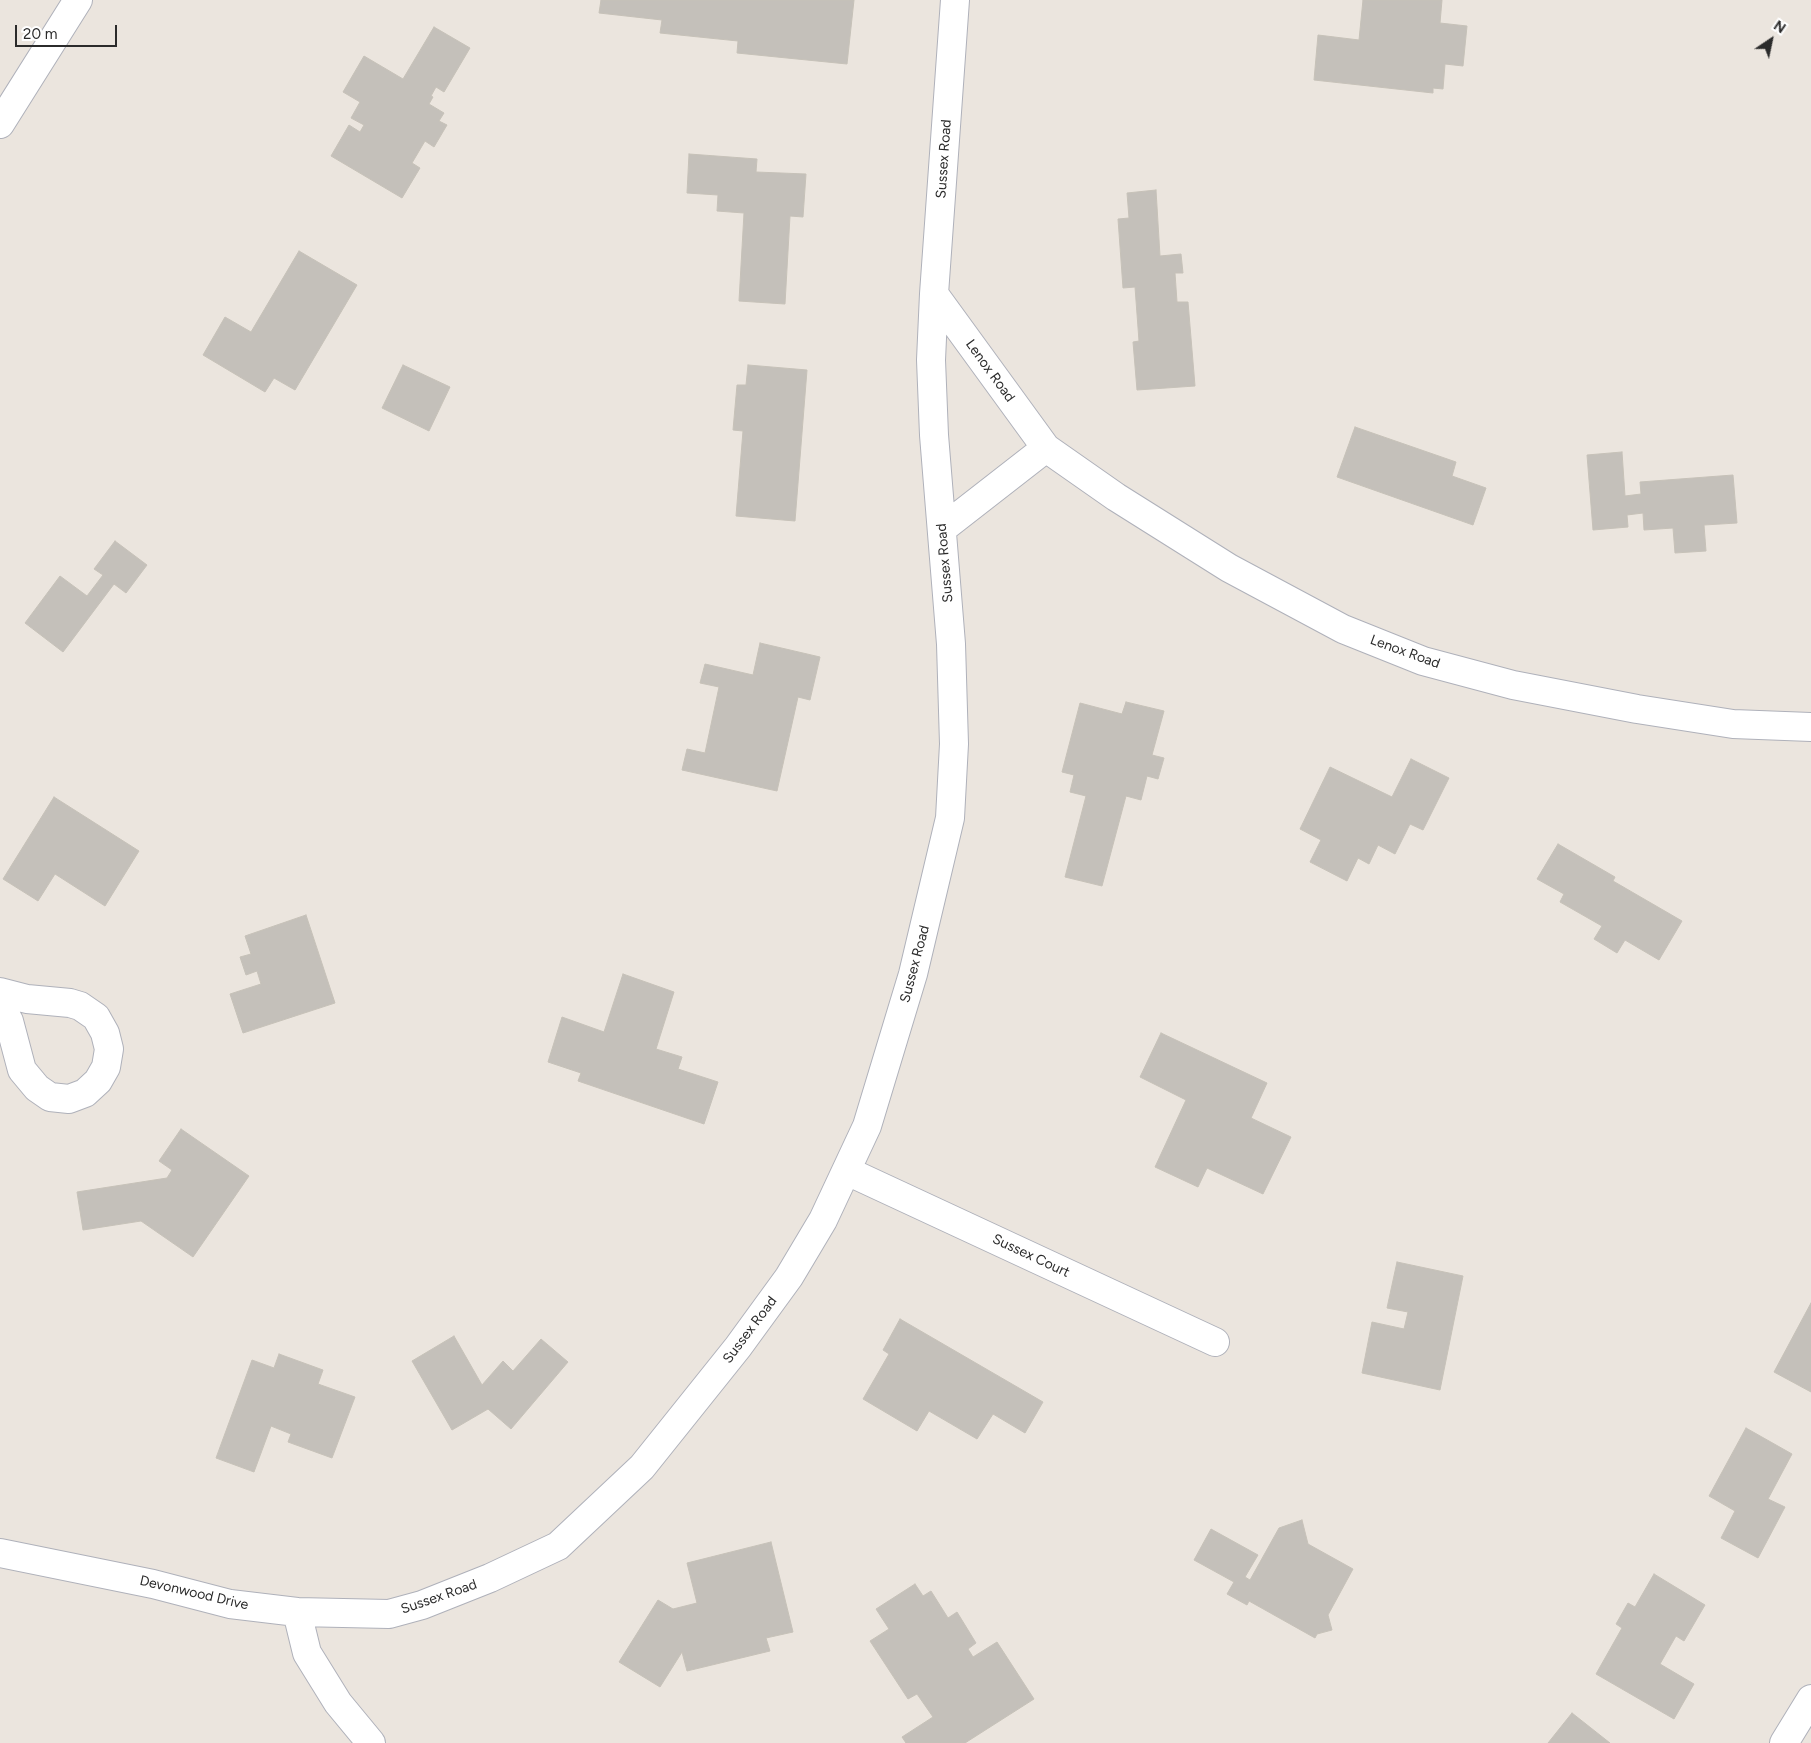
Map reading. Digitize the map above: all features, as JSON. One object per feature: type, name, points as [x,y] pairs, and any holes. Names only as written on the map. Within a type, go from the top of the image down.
[{"type":"street","points":[[2,118],[78,0]]},
{"type":"street","name":"Sussex Road","points":[[297,1612],[389,1614],[405,1610],[490,1578],[558,1546],[642,1467],[738,1347],[789,1277],[823,1220],[867,1126],[913,974],[950,818],[954,744],[951,644],[934,435],[931,360],[955,0]]},
{"type":"street","name":"Lenox Road","points":[[934,294],[1046,448],[1116,497],[1229,568],[1343,629],[1423,661],[1513,685],[1637,709],[1733,724],[1811,727]]},
{"type":"street","points":[[942,529],[1046,448]]},
{"type":"street","points":[[0,992],[12,997],[70,1003],[80,1006],[96,1018],[105,1032],[109,1049],[106,1066],[98,1081],[85,1093],[69,1099],[50,1097],[37,1088],[22,1070],[9,1021],[0,1005]]},
{"type":"street","name":"Sussex Court","points":[[847,1171],[1216,1342]]},
{"type":"street","name":"Devonwood Drive","points":[[0,1554],[153,1584],[230,1604],[297,1612]]},
{"type":"street","points":[[297,1612],[307,1653],[338,1703],[371,1743]]},
{"type":"street","points":[[1784,1743],[1811,1699]]},
{"type":"building","points":[[601,0],[854,0],[847,64],[737,53],[738,41],[660,33],[662,20],[599,13]]},
{"type":"building","points":[[1363,0],[1442,0],[1440,23],[1467,26],[1463,66],[1445,64],[1443,89],[1433,88],[1433,93],[1314,80],[1318,35],[1359,40]]},
{"type":"building","points":[[434,27],[470,48],[444,92],[436,87],[431,96],[433,97],[429,104],[444,113],[439,121],[447,125],[434,147],[425,141],[412,163],[420,168],[402,198],[331,156],[349,125],[360,132],[364,125],[351,118],[360,102],[343,92],[364,56],[403,79]]},
{"type":"building","points":[[689,154],[757,159],[756,172],[806,174],[803,217],[790,216],[785,304],[739,301],[744,213],[717,211],[718,195],[687,193]]},
{"type":"building","points":[[1156,190],[1160,256],[1181,254],[1183,273],[1175,273],[1177,302],[1188,302],[1195,386],[1137,390],[1133,342],[1139,341],[1135,287],[1123,288],[1118,219],[1129,218],[1127,193]]},
{"type":"building","points":[[299,251],[357,285],[295,390],[274,378],[265,392],[203,355],[225,317],[251,332]]},
{"type":"building","points":[[403,365],[450,387],[429,431],[382,408]]},
{"type":"building","points":[[748,365],[807,370],[795,521],[736,516],[743,431],[733,430],[737,385],[746,385]]},
{"type":"building","points":[[1355,427],[1456,462],[1452,476],[1486,488],[1473,525],[1337,477]]},
{"type":"building","points":[[1622,452],[1625,496],[1641,494],[1640,482],[1733,475],[1737,523],[1704,525],[1706,551],[1675,553],[1673,528],[1644,530],[1643,513],[1627,515],[1628,527],[1593,530],[1587,455]]},
{"type":"building","points":[[115,541],[147,565],[126,593],[114,584],[63,652],[25,623],[60,576],[87,596],[103,575],[94,569]]},
{"type":"building","points":[[760,643],[820,657],[810,700],[798,697],[777,791],[682,770],[687,749],[705,753],[719,687],[700,683],[705,664],[753,675]]},
{"type":"building","points":[[1126,702],[1164,711],[1152,755],[1164,758],[1158,779],[1147,776],[1141,800],[1126,796],[1102,886],[1065,877],[1086,796],[1070,792],[1074,775],[1062,772],[1080,703],[1122,714]]},
{"type":"building","points":[[1411,759],[1449,778],[1423,830],[1410,824],[1395,854],[1378,845],[1369,864],[1358,858],[1347,881],[1310,862],[1321,840],[1300,829],[1330,767],[1392,797]]},
{"type":"building","points":[[54,797],[139,851],[105,906],[55,874],[38,901],[3,879]]},
{"type":"building","points":[[1558,844],[1615,877],[1613,881],[1682,921],[1659,960],[1625,940],[1617,953],[1594,939],[1602,926],[1560,902],[1564,894],[1537,879]]},
{"type":"building","points":[[306,915],[335,1003],[243,1033],[230,994],[261,984],[257,971],[246,975],[240,957],[251,954],[245,936]]},
{"type":"building","points":[[623,974],[674,992],[656,1049],[682,1057],[678,1069],[718,1082],[704,1124],[578,1081],[581,1073],[548,1062],[562,1017],[604,1032]]},
{"type":"building","points":[[1161,1033],[1267,1083],[1251,1118],[1291,1137],[1263,1194],[1207,1168],[1198,1187],[1155,1167],[1186,1100],[1140,1077]]},
{"type":"building","points":[[181,1129],[249,1176],[193,1257],[141,1221],[83,1230],[77,1192],[167,1178],[172,1170],[159,1161]]},
{"type":"building","points":[[1397,1262],[1463,1276],[1440,1390],[1362,1373],[1372,1322],[1404,1329],[1408,1312],[1387,1308]]},
{"type":"building","points":[[1811,1303],[1811,1392],[1774,1372]]},
{"type":"building","points":[[900,1319],[1043,1402],[1025,1433],[993,1414],[977,1439],[929,1411],[917,1431],[863,1399],[889,1354],[883,1350]]},
{"type":"building","points":[[454,1336],[482,1385],[503,1361],[513,1371],[541,1339],[568,1362],[511,1429],[488,1409],[452,1430],[412,1361]]},
{"type":"building","points":[[279,1354],[323,1370],[318,1384],[355,1397],[332,1458],[288,1442],[291,1434],[271,1426],[254,1472],[216,1458],[252,1360],[274,1368]]},
{"type":"building","points":[[1746,1428],[1792,1454],[1768,1499],[1785,1507],[1758,1558],[1721,1538],[1735,1511],[1709,1496]]},
{"type":"building","points":[[1302,1520],[1308,1544],[1353,1569],[1328,1615],[1332,1630],[1317,1634],[1315,1638],[1249,1601],[1247,1605],[1227,1594],[1234,1582],[1194,1560],[1211,1529],[1258,1555],[1245,1577],[1250,1580],[1279,1528]]},
{"type":"building","points":[[771,1542],[793,1632],[766,1638],[770,1651],[687,1671],[682,1652],[660,1687],[619,1662],[658,1600],[673,1609],[697,1603],[687,1563]]},
{"type":"building","points":[[1654,1574],[1705,1605],[1684,1641],[1676,1636],[1660,1664],[1694,1684],[1674,1719],[1596,1674],[1622,1628],[1616,1624],[1628,1603],[1635,1607]]},
{"type":"building","points":[[915,1584],[923,1596],[931,1591],[948,1618],[957,1612],[976,1643],[968,1649],[973,1657],[997,1642],[1034,1699],[965,1743],[906,1743],[902,1737],[933,1717],[917,1694],[908,1699],[870,1641],[889,1629],[876,1609]]},
{"type":"building","points":[[1572,1713],[1610,1743],[1548,1743]]}]
